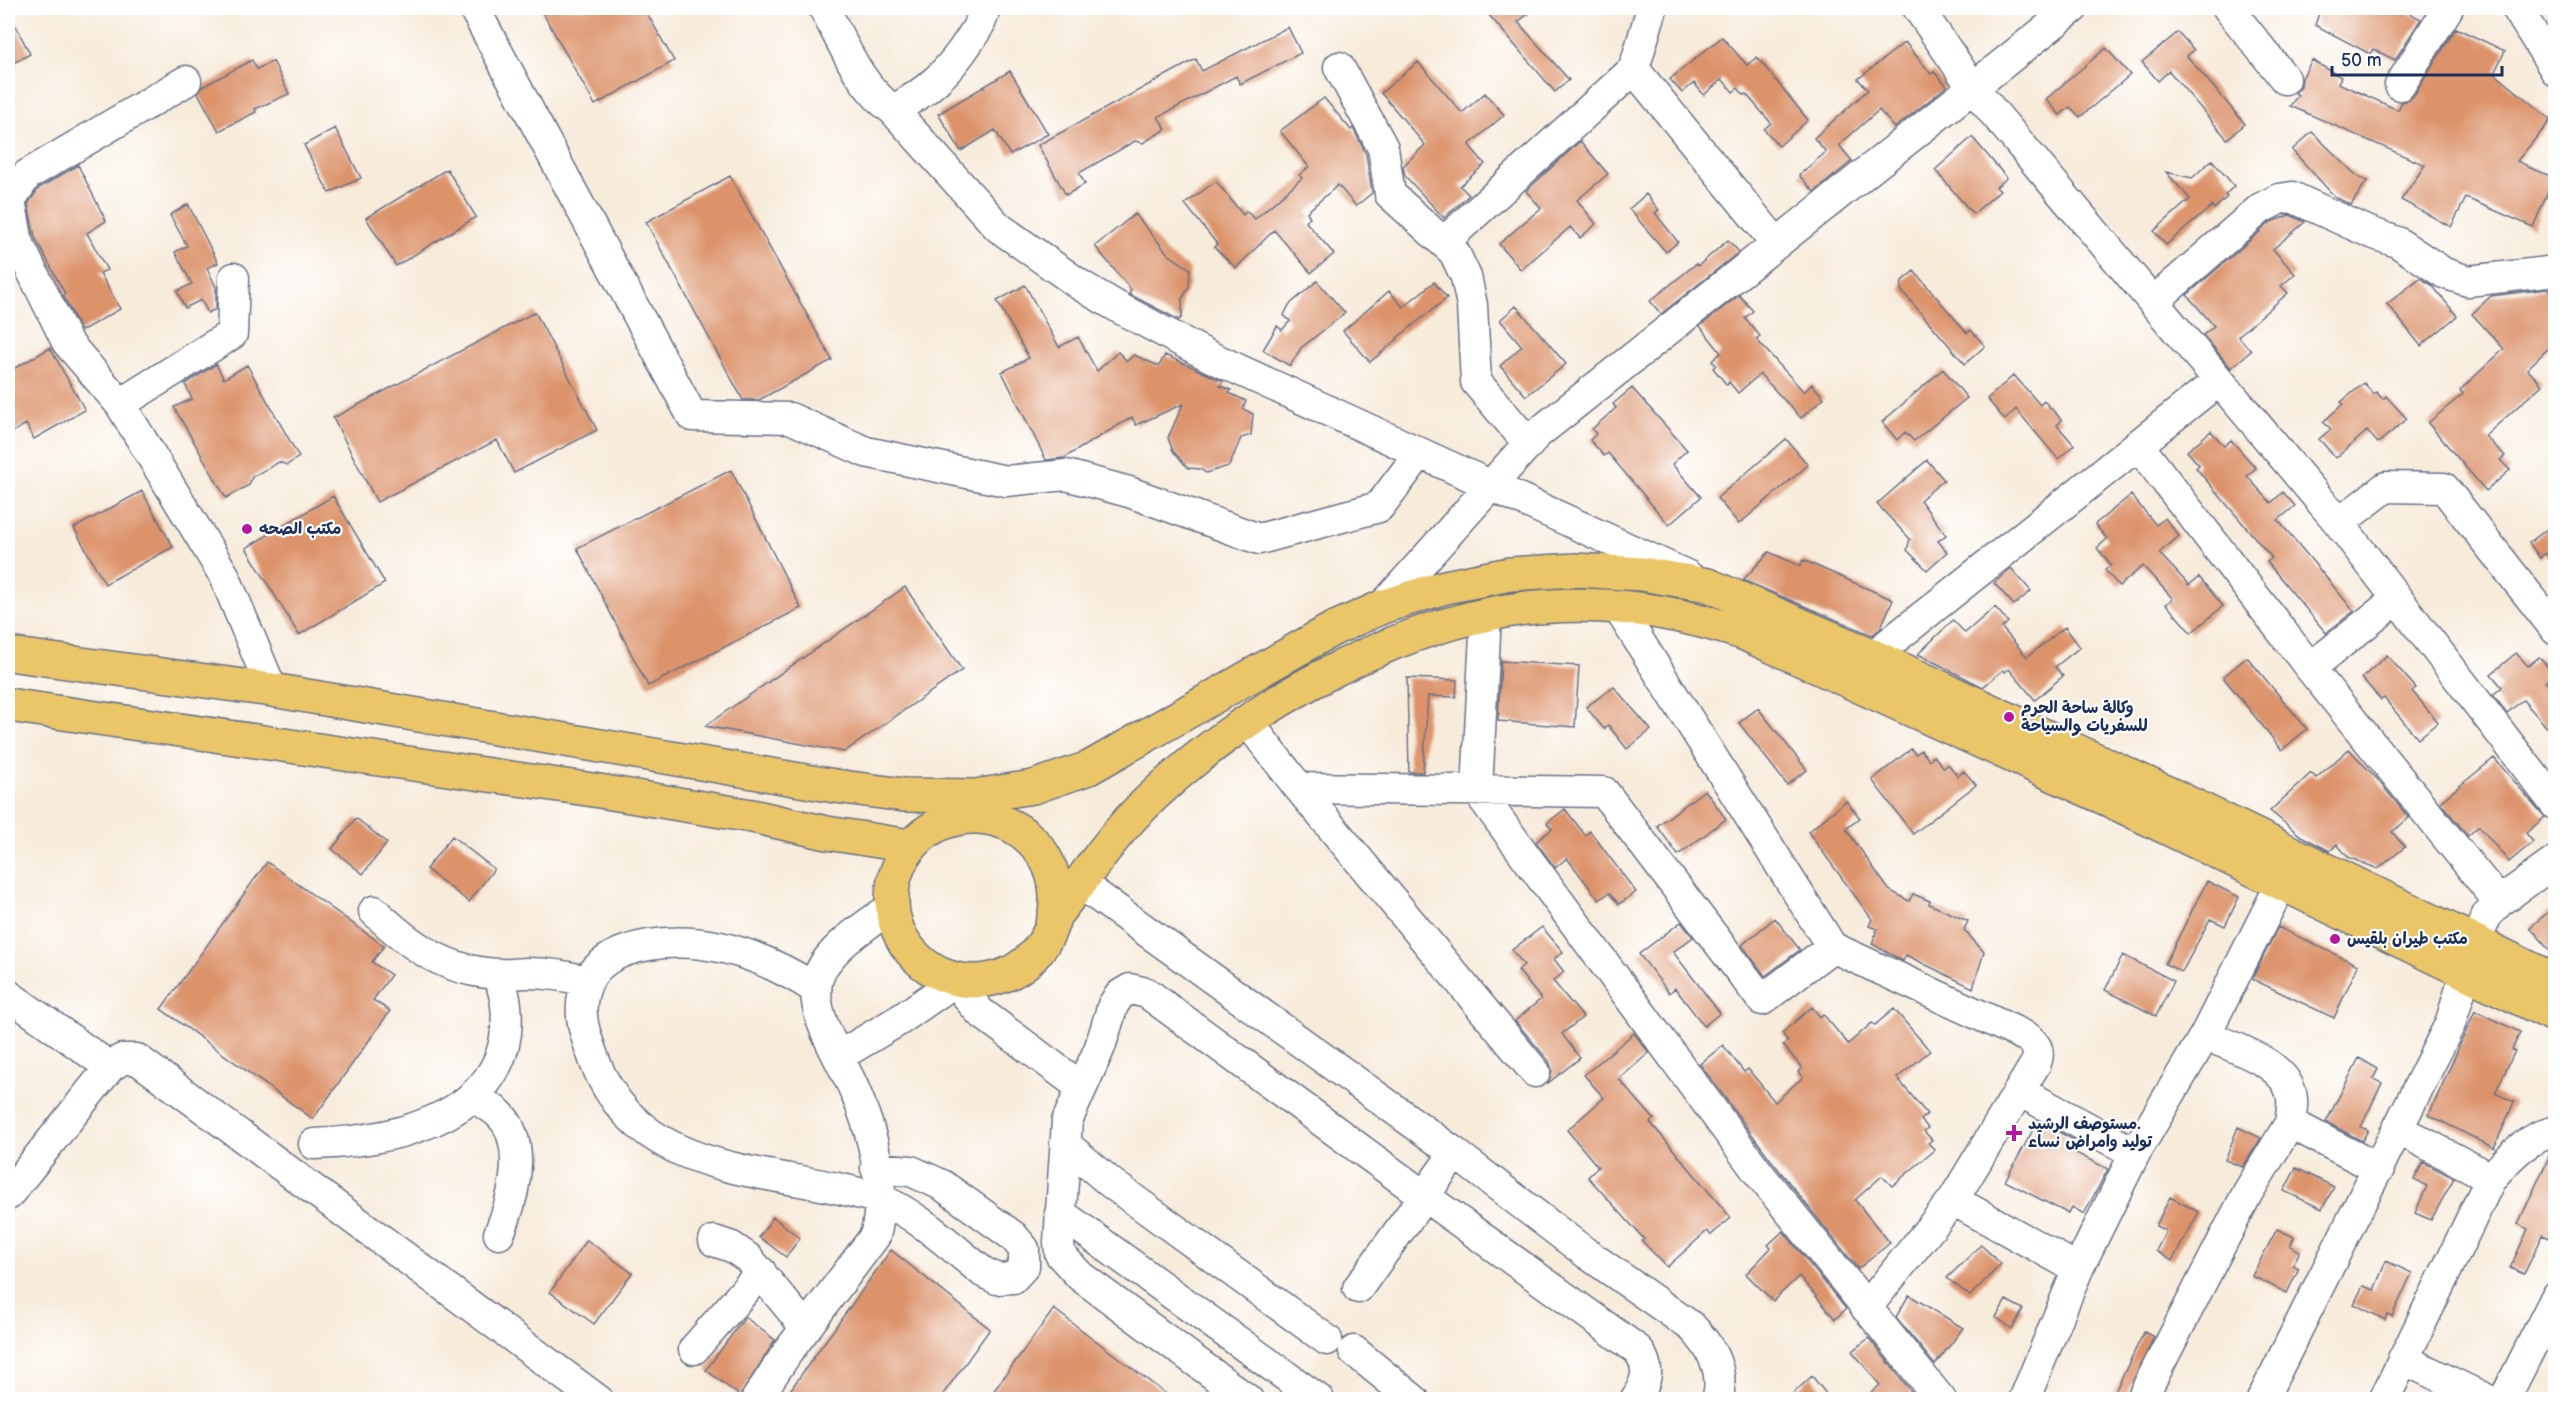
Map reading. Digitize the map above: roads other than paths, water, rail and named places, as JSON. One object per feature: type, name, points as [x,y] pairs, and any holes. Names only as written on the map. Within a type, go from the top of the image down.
[{"type":"main road","points":[[8,654],[272,690],[835,786],[904,795],[975,796],[1033,787],[1089,768],[1331,630],[1382,607],[1445,587],[1521,573],[1576,570],[1642,574],[1707,585],[1873,656],[2176,797],[2471,958],[2556,1016]]},
{"type":"main road","points":[[1055,915],[1054,882],[1041,852],[1023,834],[1001,822],[968,817],[952,820],[930,830],[910,846],[895,875],[892,907],[900,935],[918,960],[930,969],[957,980],[990,981],[1020,968],[1043,945],[1055,915],[1081,884],[1108,843],[1160,790],[1188,765],[1248,722],[1336,669],[1384,647],[1435,629],[1486,615],[1551,606],[1617,606],[1681,615],[1743,633],[2107,799],[2281,884],[2471,958],[2556,981]]},
{"type":"main road","points":[[8,705],[593,790],[752,816],[827,833],[910,846]]},
{"type":"street","points":[[474,8],[692,416],[790,418],[866,452],[1006,481],[1066,475],[1129,492],[1259,539],[1379,507],[1420,453]]},
{"type":"street","points":[[824,8],[863,81],[881,101],[893,110],[998,227],[1080,285],[1209,356],[1494,485],[1707,585]]},
{"type":"street","points":[[893,110],[922,93],[952,68],[984,19],[985,8]]},
{"type":"street","points":[[1445,241],[1634,69],[1652,8]]},
{"type":"street","points":[[1918,8],[1973,88],[2339,523],[2556,805]]},
{"type":"street","points":[[1382,607],[1537,435],[2073,8]]},
{"type":"street","points":[[2228,8],[2285,79]]},
{"type":"street","points":[[2400,85],[2448,8]]},
{"type":"street","points":[[2517,8],[2556,71]]},
{"type":"street","points":[[1339,67],[1383,148],[1390,194],[1445,241],[1454,252],[1466,277],[1472,305],[1476,382],[1529,444]]},
{"type":"street","points":[[1634,69],[1776,243]]},
{"type":"street","points":[[186,81],[27,175],[10,200],[18,243],[67,342],[120,404],[224,575],[272,690]]},
{"type":"street","points":[[2153,302],[2261,208],[2278,199],[2292,197],[2368,232],[2397,242],[2444,273],[2468,281],[2556,271]]},
{"type":"street","points":[[120,404],[232,334],[234,278]]},
{"type":"street","points":[[1873,656],[2218,381]]},
{"type":"street","points":[[2138,445],[2310,668],[2499,902]]},
{"type":"street","points":[[2339,523],[2386,487],[2444,488],[2556,630]]},
{"type":"street","points":[[2310,668],[2397,599]]},
{"type":"street","points":[[1617,606],[1832,947],[2027,1037],[2037,1046],[2039,1055],[1953,1200],[1866,1308]]},
{"type":"street","points":[[1486,615],[1477,790],[1757,1171],[1941,1400]]},
{"type":"street","points":[[1248,722],[1299,788],[1535,1072]]},
{"type":"street","points":[[1299,788],[1604,792],[1762,1000],[1832,947]]},
{"type":"street","points":[[2262,1400],[2450,1024],[2487,915],[2499,902],[2556,861]]},
{"type":"street","points":[[1081,884],[1455,1154],[1586,1253],[1692,1326],[1707,1342],[1718,1363],[1721,1387],[1717,1400]]},
{"type":"street","points":[[2024,1400],[2078,1269],[2135,1154],[2205,1035],[2281,884]]},
{"type":"street","points":[[756,1400],[806,1328],[875,1236],[879,1199],[868,1127],[818,1010],[816,989],[819,974],[828,960],[858,932],[892,907]]},
{"type":"street","points":[[374,911],[400,936],[431,956],[465,969],[499,974],[547,974],[586,981]]},
{"type":"street","points":[[816,989],[762,959],[702,944],[664,942],[627,949],[604,960],[586,981],[580,1006],[584,1032],[603,1081],[635,1123],[678,1152],[726,1166],[879,1199],[903,1211],[983,1272],[997,1279],[1013,1278],[1024,1266],[1024,1249],[1013,1236],[942,1185],[911,1171],[876,1168]]},
{"type":"street","points":[[314,1144],[351,1143],[389,1136],[424,1125],[458,1109],[472,1098],[488,1080],[499,1060],[505,1037],[506,1005],[499,974]]},
{"type":"street","points":[[839,1056],[901,1019],[957,980],[980,1012],[1081,1087]]},
{"type":"street","points":[[1248,1400],[1080,1276],[1060,1254],[1060,1214],[1070,1109],[1100,1047],[1113,1005],[1120,995],[1130,988],[1147,993],[1638,1350],[1644,1358],[1647,1374],[1646,1383],[1635,1400]]},
{"type":"street","points":[[8,995],[110,1067]]},
{"type":"street","points":[[2141,1400],[2248,1192],[2290,1123],[2292,1099],[2287,1082],[2276,1068],[2205,1035]]},
{"type":"street","points":[[8,1195],[110,1067],[122,1059],[137,1059],[598,1400]]},
{"type":"street","points":[[2019,1090],[2135,1154]]},
{"type":"street","points":[[472,1098],[492,1107],[506,1123],[513,1143],[516,1174],[511,1205],[500,1234]]},
{"type":"street","points":[[2290,1123],[2379,1169]]},
{"type":"street","points":[[2398,1129],[2491,1178]]},
{"type":"street","points":[[2384,1400],[2491,1178],[2515,1151],[2536,1136],[2556,1131]]},
{"type":"street","points":[[1065,1144],[1111,1183],[1341,1345],[1414,1400]]},
{"type":"street","points":[[1358,1288],[1455,1154]]},
{"type":"street","points":[[1953,1200],[2078,1269]]},
{"type":"street","points":[[1060,1214],[1284,1389],[1319,1400]]},
{"type":"street","points":[[714,1241],[740,1252],[761,1272],[806,1328]]},
{"type":"street","points":[[694,1349],[761,1272]]},
{"type":"street","points":[[2504,1400],[2556,1297]]},
{"type":"street","points":[[2403,1359],[2488,1400]]},
{"type":"place","name":"مكتب الصحه","points":[[247,529]]},
{"type":"place","name":"وكالة ساحة الحرم للسفريات والسياحة","points":[[2009,717]]},
{"type":"place","name":"مكتب طيران بلقيس","points":[[2335,939]]},
{"type":"place","name":"مستوصف الرشيد. توليد وامراض نساء","points":[[2014,1133]]}]
